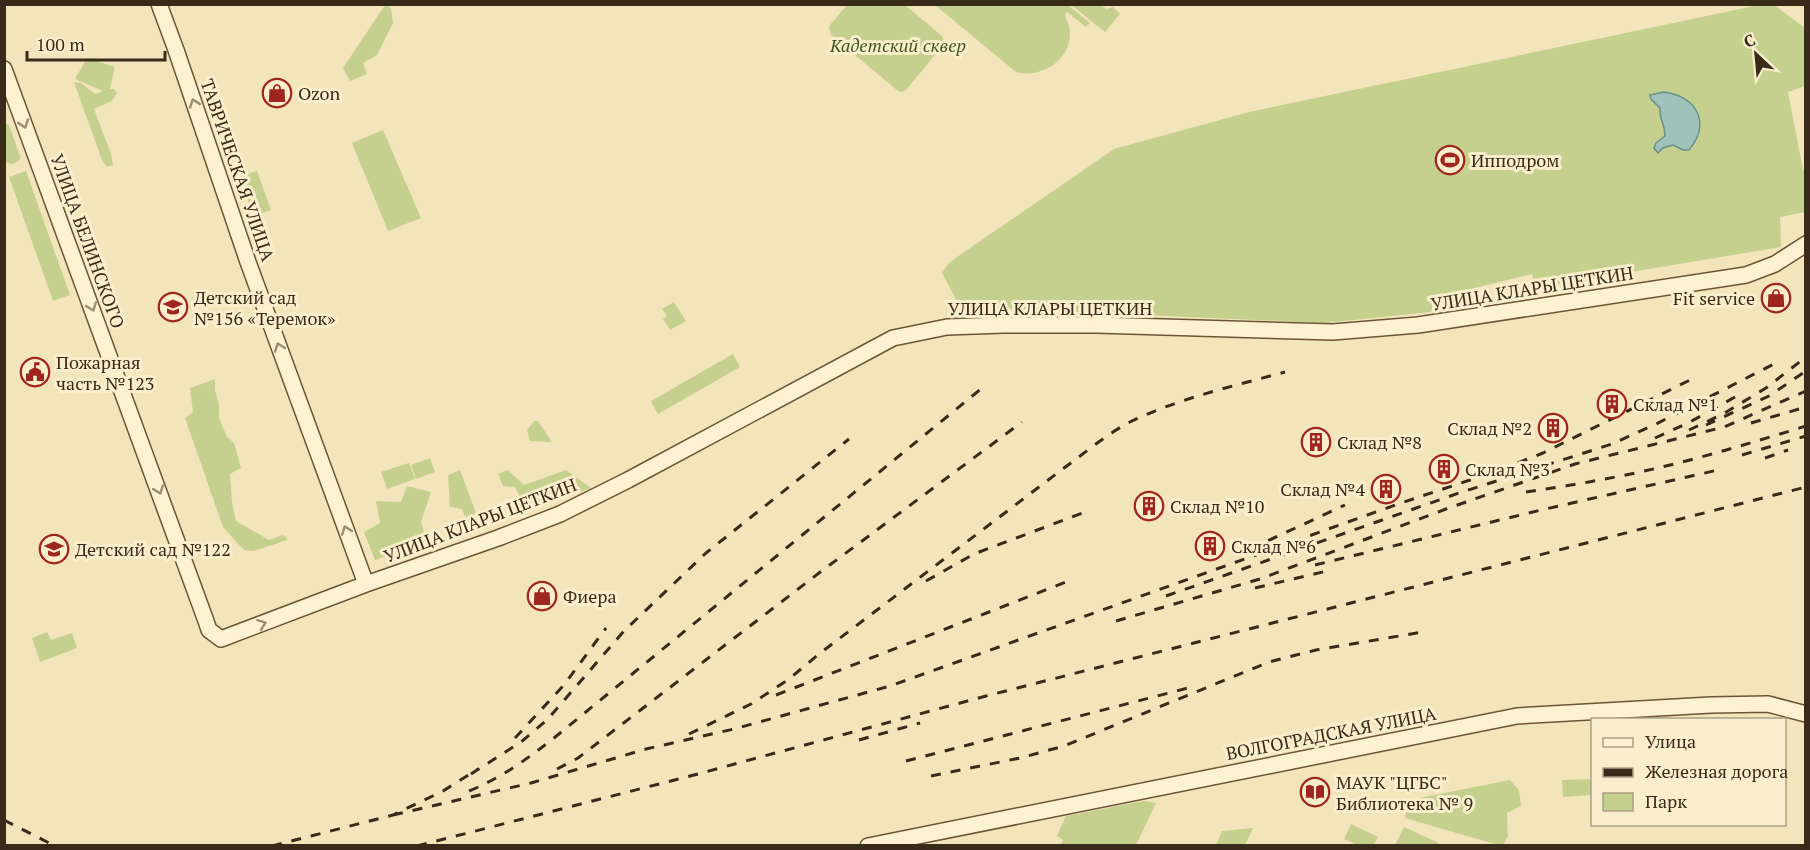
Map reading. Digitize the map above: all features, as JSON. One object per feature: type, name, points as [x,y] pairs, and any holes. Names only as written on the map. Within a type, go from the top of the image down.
[{"type":"street","name":"ТАВРИЧЕСКАЯ УЛИЦА","points":[[159,4],[275,337],[366,584]]},
{"type":"street","name":"УЛИЦА БЕЛИНСКОГО","points":[[4,69],[209,630]]},
{"type":"street","name":"УЛИЦА КЛАРЫ ЦЕТКИН","points":[[209,630],[221,639],[560,514],[893,338],[947,327],[1003,325],[1097,325],[1333,332],[1418,325],[1746,275],[1775,264],[1806,244]]},
{"type":"street","name":"ВОЛГОГРАДСКАЯ УЛИЦА","points":[[868,846],[1517,716],[1768,704],[1806,714]]},
{"type":"green space","points":[[385,5],[391,8],[393,23],[377,55],[363,63],[367,74],[350,81],[343,68]]},
{"type":"green space","name":"Кадетский сквер","points":[[847,5],[905,5],[942,36],[945,43],[906,90],[898,91],[831,35],[829,26]]},
{"type":"green space","points":[[935,5],[1068,5],[1090,23],[1086,27],[1067,12],[1065,15],[1069,26],[1069,44],[1059,60],[1052,66],[1035,73],[1016,72]]},
{"type":"green space","points":[[1071,5],[1101,5],[1106,9],[1113,7],[1120,14],[1105,32]]},
{"type":"green space","name":"Ипподром","points":[[1759,5],[1774,5],[1805,28],[1805,86],[1788,92],[1803,170],[1805,170],[1805,212],[1780,217],[1781,247],[1535,288],[1532,274],[1437,297],[1431,312],[1325,323],[960,307],[942,273],[957,257],[1114,149],[1249,112]]},
{"type":"green space","points":[[87,58],[115,67],[110,89],[114,89],[117,93],[112,101],[94,109],[111,154],[113,165],[107,167],[102,160],[74,82],[81,83],[95,94],[103,91],[75,79]]},
{"type":"green space","points":[[5,123],[9,125],[20,156],[20,160],[13,164],[6,163],[5,158]]},
{"type":"green space","points":[[383,130],[421,218],[388,231],[352,143]]},
{"type":"green space","points":[[26,171],[70,295],[53,301],[9,177]]},
{"type":"green space","points":[[257,171],[271,210],[254,216],[239,177]]},
{"type":"green space","points":[[674,302],[686,321],[670,330],[663,319],[667,316],[662,309]]},
{"type":"green space","points":[[733,354],[740,367],[658,414],[651,401]]},
{"type":"green space","points":[[215,379],[219,418],[227,437],[234,443],[241,468],[230,474],[236,521],[269,540],[283,535],[287,540],[254,551],[244,550],[223,527],[185,418],[193,412],[190,388]]},
{"type":"green space","points":[[534,421],[538,421],[552,442],[530,441],[527,430]]},
{"type":"green space","points":[[430,458],[435,472],[416,479],[411,465]]},
{"type":"green space","points":[[409,463],[415,479],[387,489],[381,472]]},
{"type":"green space","points":[[460,470],[479,521],[468,525],[462,509],[450,507],[448,475]]},
{"type":"green space","points":[[508,470],[524,485],[566,470],[591,488],[513,515],[519,495],[515,487],[503,486],[498,474]]},
{"type":"green space","points":[[407,486],[431,492],[421,522],[427,543],[375,560],[364,532],[380,523],[376,501],[401,502]]},
{"type":"green space","points":[[47,632],[51,640],[72,633],[77,648],[40,662],[32,638]]},
{"type":"green space","points":[[1591,779],[1591,795],[1563,797],[1562,780]]},
{"type":"green space","points":[[1510,780],[1519,790],[1521,806],[1507,813],[1508,836],[1503,845],[1405,818],[1409,800]]},
{"type":"green space","points":[[1144,801],[1156,803],[1136,845],[1060,845],[1063,840],[1057,836],[1066,816]]},
{"type":"green space","points":[[1351,824],[1378,837],[1374,845],[1357,845],[1344,839]]},
{"type":"green space","points":[[1404,827],[1439,843],[1437,845],[1395,845]]},
{"type":"green space","points":[[1253,828],[1245,845],[1216,845],[1222,831]]},
{"type":"water","points":[[1663,92],[1675,94],[1684,99],[1697,112],[1700,121],[1699,130],[1689,150],[1673,145],[1663,148],[1658,153],[1654,148],[1656,143],[1665,136],[1665,132],[1660,108],[1650,95]]},
{"type":"railway","points":[[1689,430],[1723,414],[1766,388],[1806,357]]},
{"type":"railway","points":[[1166,596],[1459,493],[1612,444],[1774,364]]},
{"type":"railway","points":[[1706,425],[1769,396],[1806,371]]},
{"type":"railway","points":[[689,734],[751,704],[789,679],[1064,468],[1123,426],[1188,399],[1285,372]]},
{"type":"railway","points":[[393,815],[531,783],[646,749],[734,729],[890,686],[1401,503],[1497,471],[1543,453],[1690,380]]},
{"type":"railway","points":[[469,791],[513,768],[554,738],[987,384]]},
{"type":"railway","points":[[1116,621],[1260,579],[1446,509],[1575,464],[1724,427],[1806,391]]},
{"type":"railway","points":[[1655,438],[1735,397]]},
{"type":"railway","points":[[1751,423],[1806,407]]},
{"type":"railway","points":[[557,769],[578,758],[819,573],[1022,422]]},
{"type":"railway","points":[[1526,492],[1590,482],[1677,463],[1806,426]]},
{"type":"railway","points":[[1742,455],[1806,436]]},
{"type":"railway","points":[[471,774],[521,742],[547,720],[624,631],[706,553],[849,439]]},
{"type":"railway","points":[[1765,458],[1788,450]]},
{"type":"railway","points":[[1315,565],[1718,470]]},
{"type":"railway","points":[[417,846],[694,775],[986,696],[1806,487]]},
{"type":"railway","points":[[1250,549],[1345,505]]},
{"type":"railway","points":[[926,581],[974,554],[1085,512]]},
{"type":"railway","points":[[1255,588],[1331,570]]},
{"type":"railway","points":[[776,695],[1066,582]]},
{"type":"railway","points":[[515,738],[564,685],[606,628]]},
{"type":"railway","points":[[931,776],[1020,758],[1064,746],[1269,662],[1316,650],[1423,632]]},
{"type":"railway","points":[[906,761],[1188,688]]},
{"type":"railway","points":[[859,740],[920,723]]},
{"type":"railway","points":[[272,846],[393,815],[443,791],[478,769]]},
{"type":"railway","points":[[4,820],[58,846]]},
{"type":"place","name":"Ozon","points":[[277,93]]},
{"type":"place","name":"Ипподром","points":[[1450,160]]},
{"type":"place","name":"Fit service","points":[[1776,298]]},
{"type":"place","name":"Детский сад №156 «Теремок»","points":[[173,307]]},
{"type":"place","name":"Пожарная часть №123","points":[[35,372]]},
{"type":"place","name":"Склад №1","points":[[1612,404]]},
{"type":"place","name":"Склад №2","points":[[1553,428]]},
{"type":"place","name":"Склад №8","points":[[1316,442]]},
{"type":"place","name":"Склад №3","points":[[1444,469]]},
{"type":"place","name":"Склад №4","points":[[1386,489]]},
{"type":"place","name":"Склад №10","points":[[1149,506]]},
{"type":"place","name":"Склад №6","points":[[1210,546]]},
{"type":"place","name":"Детский сад №122","points":[[54,549]]},
{"type":"place","name":"Фиера","points":[[542,596]]},
{"type":"place","name":"МАУК \"ЦГБС\" Библиотека № 9","points":[[1315,792]]}]
